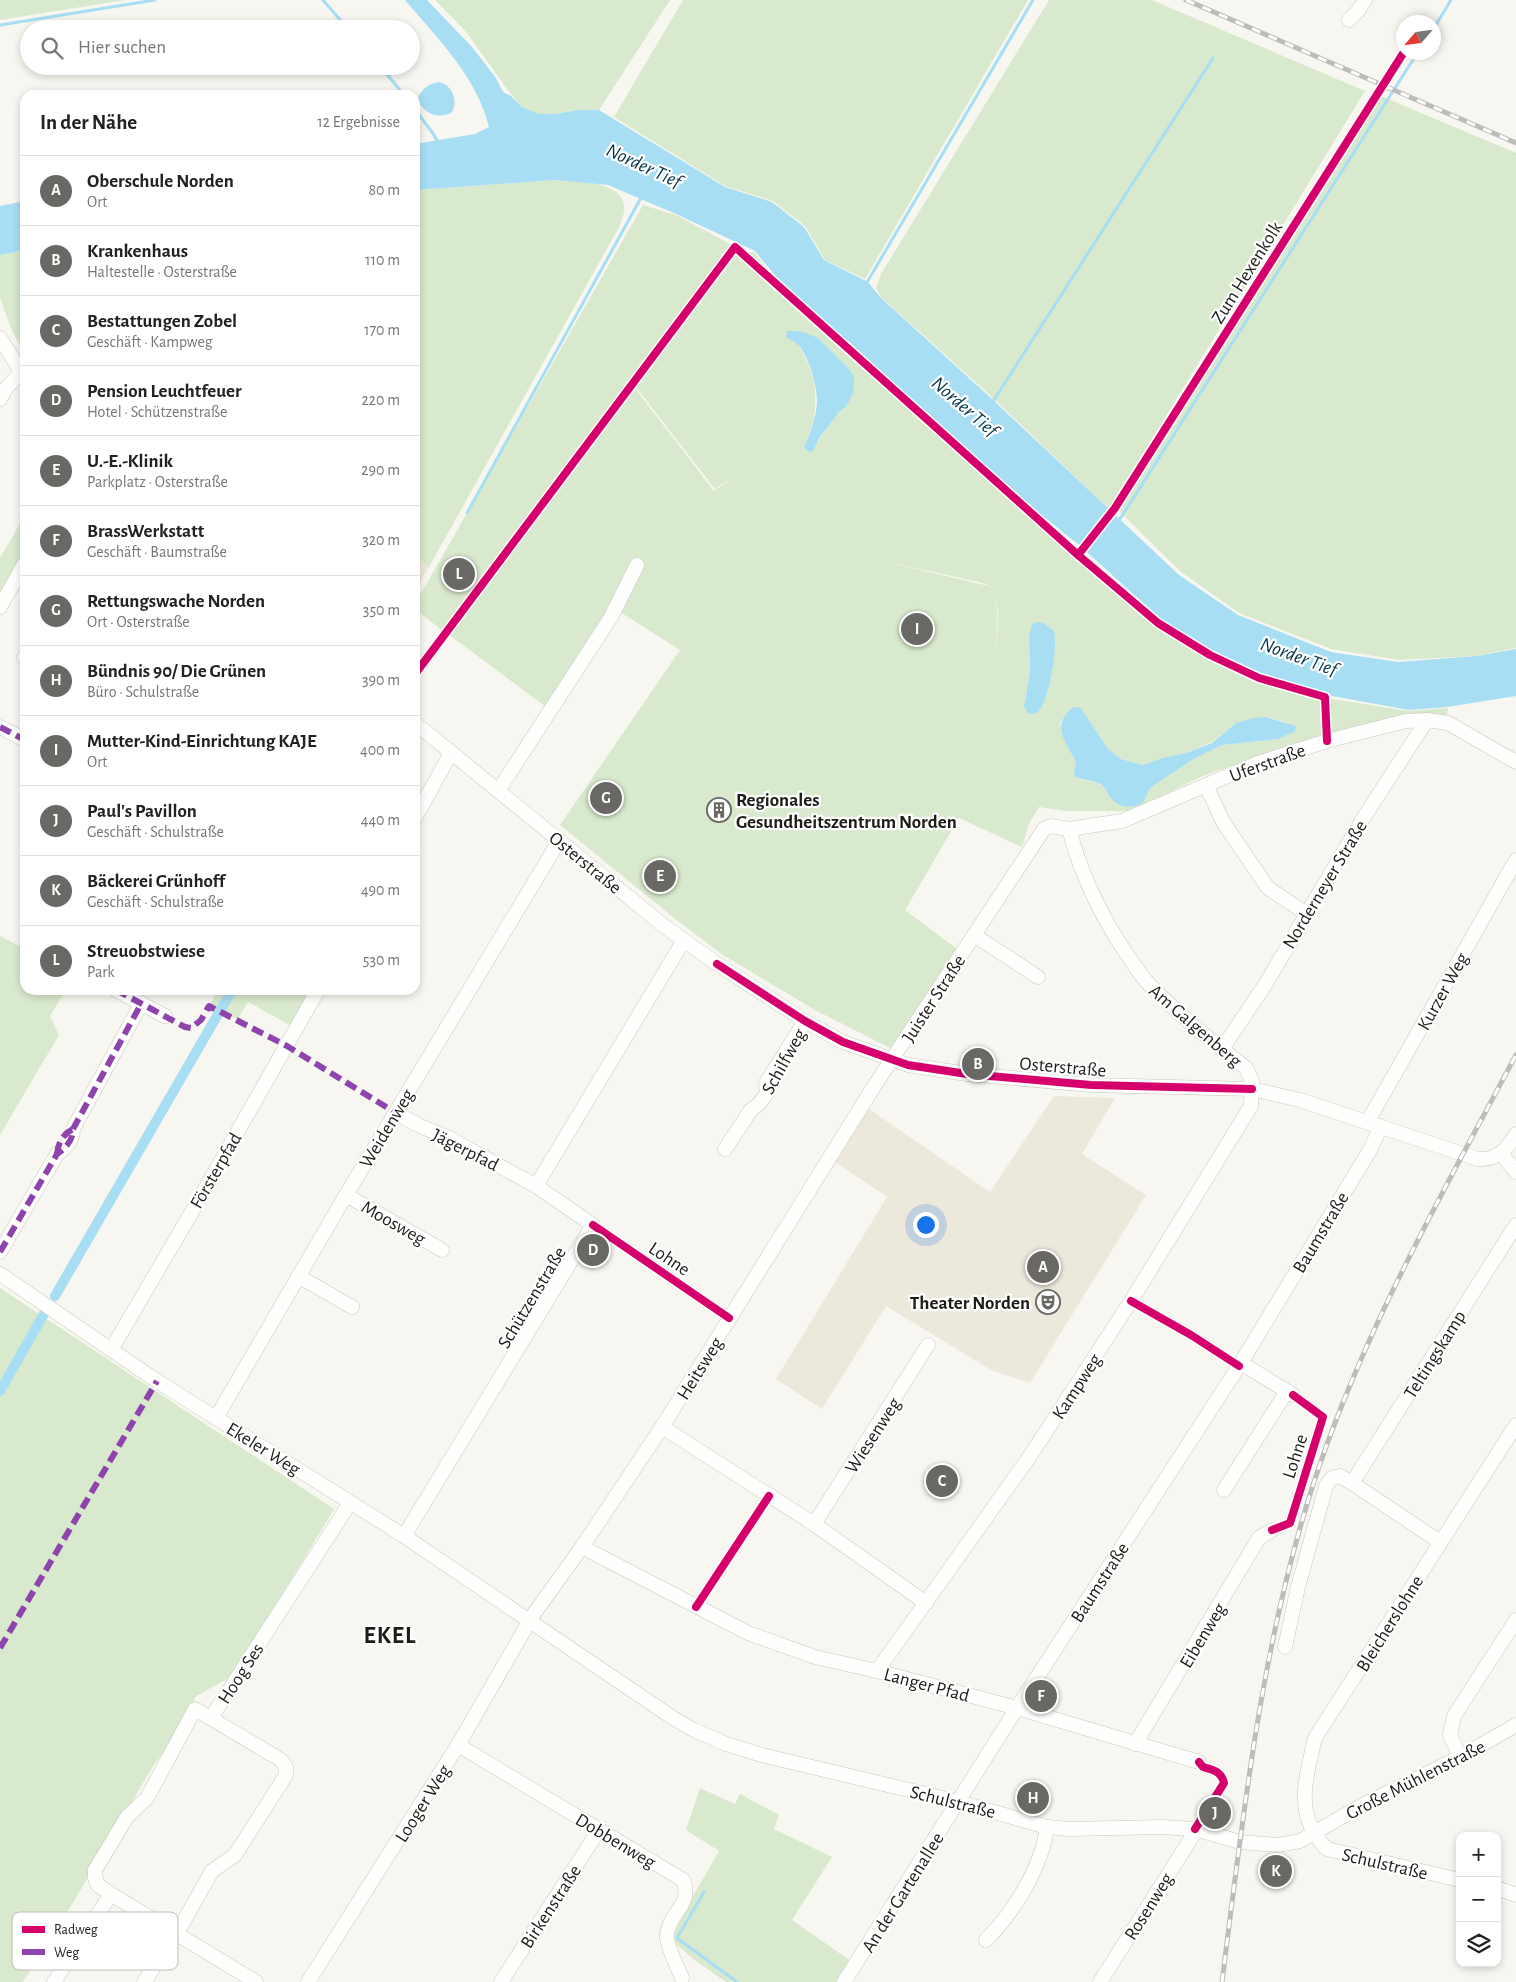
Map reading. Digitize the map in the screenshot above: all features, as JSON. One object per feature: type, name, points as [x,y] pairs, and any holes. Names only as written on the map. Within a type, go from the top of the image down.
[{"type":"street","points":[[1349,20],[1365,0]]},
{"type":"street","points":[[0,338],[20,371]]},
{"type":"street","points":[[0,399],[6,387],[20,378]]},
{"type":"street","points":[[498,791],[611,616],[637,565]]},
{"type":"street","points":[[0,607],[20,572]]},
{"type":"street","name":"Uferstraße","points":[[1044,828],[1052,826],[1069,829],[1122,821],[1258,763],[1327,741],[1406,721],[1427,720],[1448,723],[1516,762]]},
{"type":"street","name":"Norderneyer Straße","points":[[1222,1049],[1265,984],[1364,817],[1427,720]]},
{"type":"street","points":[[0,727],[20,737]]},
{"type":"street","name":"Osterstraße","points":[[420,727],[684,940],[724,969],[805,1021],[843,1042],[892,1060],[926,1068],[967,1074],[1091,1085],[1252,1089],[1300,1100],[1478,1159],[1490,1158],[1501,1154]]},
{"type":"street","points":[[420,809],[451,754]]},
{"type":"street","points":[[1206,785],[1223,822],[1268,888],[1307,914]]},
{"type":"street","name":"Juister Straße","points":[[892,1060],[1044,828]]},
{"type":"street","name":"Am Galgenberg","points":[[1069,829],[1095,899],[1118,942],[1144,979],[1180,1015],[1246,1068],[1252,1081],[1252,1089]]},
{"type":"street","name":"Weidenweg","points":[[216,1418],[346,1195],[559,841]]},
{"type":"street","name":"Kurzer Weg","points":[[1374,1124],[1516,860]]},
{"type":"street","name":"Juister Straße","points":[[974,935],[1038,977]]},
{"type":"street","points":[[536,1186],[684,940]]},
{"type":"street","points":[[125,995],[165,1016]]},
{"type":"street","name":"Försterpfad","points":[[111,1350],[315,995]]},
{"type":"street","points":[[0,1252],[57,1154],[58,1145],[66,1132],[72,1129],[141,1004]]},
{"type":"street","name":"Schilfweg","points":[[725,1149],[751,1110],[759,1104],[767,1093],[766,1083],[805,1021]]},
{"type":"street","name":"Heitsweg","points":[[530,1620],[582,1547],[662,1427],[892,1060]]},
{"type":"street","name":"Kampweg","points":[[877,1671],[1030,1456],[1131,1301],[1251,1106],[1252,1089]]},
{"type":"street","name":"Jägerpfad","points":[[396,1113],[420,1126],[447,1137],[536,1186]]},
{"type":"street","name":"Baumstraße","points":[[958,1802],[1241,1363],[1370,1150],[1374,1124]]},
{"type":"street","points":[[1516,1134],[1501,1154],[1516,1172]]},
{"type":"street","name":"Schützenstraße","points":[[404,1536],[593,1225],[536,1186]]},
{"type":"street","name":"Moosweg","points":[[346,1195],[442,1250]]},
{"type":"street","name":"Teltingskamp","points":[[1352,1482],[1516,1224]]},
{"type":"street","name":"Ekeler Weg","points":[[0,1274],[111,1350],[404,1536],[530,1620]]},
{"type":"street","points":[[298,1276],[352,1307]]},
{"type":"street","name":"Wiesenweg","points":[[814,1524],[928,1345]]},
{"type":"street","points":[[1224,1490],[1290,1393],[1241,1363]]},
{"type":"street","name":"Bleicherslohne","points":[[1314,1832],[1308,1822],[1304,1801],[1305,1784],[1315,1738],[1516,1425]]},
{"type":"street","points":[[662,1427],[814,1524],[926,1603]]},
{"type":"street","points":[[1285,1647],[1298,1587],[1326,1486],[1332,1478],[1340,1476],[1352,1482],[1440,1542]]},
{"type":"street","name":"Hoog Ses","points":[[111,1894],[98,1885],[95,1878],[95,1870],[127,1817],[147,1798],[195,1708],[211,1718],[350,1503]]},
{"type":"street","name":"Eibenweg","points":[[1135,1744],[1259,1538],[1272,1530]]},
{"type":"street","name":"Langer Pfad","points":[[582,1547],[748,1633],[815,1657],[877,1671],[1017,1708],[1199,1762]]},
{"type":"street","name":"Looger Weg","points":[[308,1982],[458,1745],[530,1620]]},
{"type":"street","name":"Schulstraße","points":[[530,1620],[680,1722],[709,1738],[762,1755],[958,1802],[1047,1827],[1163,1827],[1195,1829],[1240,1842],[1278,1845],[1292,1844],[1314,1832],[1324,1847],[1333,1851],[1456,1879]]},
{"type":"street","points":[[1460,1757],[1450,1734],[1454,1716],[1516,1620]]},
{"type":"street","points":[[178,1931],[212,1871],[235,1855],[286,1775],[286,1767],[281,1760],[211,1718]]},
{"type":"street","name":"Große Mühlenstraße","points":[[1314,1832],[1359,1807],[1460,1757],[1516,1725]]},
{"type":"street","name":"Dobbenweg","points":[[458,1745],[683,1880],[687,1887],[687,1894],[670,1924],[667,1938],[682,1978]]},
{"type":"street","name":"An der Gartenallee","points":[[844,1982],[958,1802]]},
{"type":"street","points":[[986,1940],[1001,1925],[1036,1869],[1047,1827]]},
{"type":"street","name":"Rosenweg","points":[[1100,1982],[1187,1846],[1195,1829]]},
{"type":"street","name":"Birkenstraße","points":[[501,1982],[599,1830]]},
{"type":"street","points":[[1501,1889],[1516,1895]]},
{"type":"street","points":[[99,1912],[111,1894],[141,1912]]},
{"type":"street","points":[[178,1934],[256,1982]]},
{"type":"street","points":[[54,1982],[62,1970]]},
{"type":"street","points":[[144,1982],[152,1970]]},
{"type":"shaded area","points":[[420,560],[429,567],[420,582]]},
{"type":"shaded area","points":[[1054,1096],[1115,1098],[1082,1154],[1146,1195],[1030,1383],[991,1370],[886,1306],[822,1409],[776,1379],[887,1197],[834,1161],[869,1109],[990,1192]]},
{"type":"green space","points":[[0,0],[125,0],[0,20]]},
{"type":"green space","points":[[435,0],[670,0],[599,110],[539,114],[522,107],[467,33]]},
{"type":"green space","points":[[683,0],[1028,0],[865,279],[825,260],[805,226],[773,201],[725,186],[614,117]]},
{"type":"green space","points":[[1049,0],[1152,0],[1365,91],[1109,509],[993,398],[881,297],[876,288],[881,274]]},
{"type":"green space","points":[[1381,96],[1516,153],[1516,648],[1476,656],[1398,660],[1331,649],[1239,613],[1180,571],[1119,511]]},
{"type":"green space","points":[[556,180],[585,182],[614,191],[621,197],[624,205],[619,227],[429,567],[420,560],[420,190]]},
{"type":"green space","points":[[643,205],[676,215],[734,246],[443,631],[420,613],[420,595]]},
{"type":"green space","points":[[20,251],[20,345],[12,331],[0,298],[0,255]]},
{"type":"green space","points":[[736,252],[754,252],[790,298],[1157,624],[1210,656],[1260,679],[1312,696],[1409,711],[1448,708],[1447,715],[1401,719],[1305,740],[1203,776],[1130,811],[1065,811],[1039,807],[1028,826],[1022,847],[959,818],[905,910],[957,949],[905,1031],[890,1048],[815,1010],[723,955],[674,918],[560,825],[680,650],[620,612],[546,707],[448,634],[634,387],[714,491],[736,475],[715,489],[635,386]],"holes":[[[818,338],[848,368],[846,407],[835,416],[812,451],[808,452],[804,447],[813,421],[815,408],[814,382],[805,357],[798,345]],[[873,559],[979,582],[993,587]],[[993,587],[998,612],[996,660],[997,611]],[[1029,636],[1055,645],[1046,696],[1025,700],[1030,672]],[[1081,708],[1108,749],[1121,759],[1143,765],[1162,758],[1186,753],[1212,742],[1236,723],[1266,717],[1285,722],[1278,739],[1222,745],[1192,760],[1150,788],[1143,803],[1105,788],[1098,783],[1079,779],[1074,771],[1076,763],[1065,742],[1060,722]]]},
{"type":"green space","points":[[20,524],[20,559],[0,593],[0,558]]},
{"type":"green space","points":[[0,936],[20,946],[20,995],[63,995],[50,1016],[59,1035],[0,1135]]},
{"type":"green space","points":[[215,995],[315,995],[297,1029],[248,1002],[238,1019],[209,1006]]},
{"type":"green space","points":[[0,1288],[334,1509],[234,1675],[196,1696],[176,1734],[150,1771],[67,1912],[12,1912],[12,1970],[31,1970],[23,1982],[0,1982]]},
{"type":"green space","points":[[700,1788],[735,1804],[740,1794],[779,1815],[774,1829],[832,1857],[792,1920],[855,1964],[842,1982],[726,1982],[676,1944],[671,1934],[719,1851],[686,1830]]},
{"type":"water","name":"Norder Tief","points":[[405,0],[427,0],[472,47],[496,78],[503,92],[511,96],[522,107],[539,114],[599,110],[725,187],[772,202],[804,227],[824,260],[868,282],[880,297],[992,399],[1179,575],[1238,615],[1331,652],[1398,662],[1477,656],[1516,649],[1516,696],[1447,707],[1409,710],[1310,692],[1257,676],[1209,653],[1161,619],[1079,545],[1033,508],[792,296],[755,251],[608,185],[556,180],[420,190],[420,143],[475,134],[489,127],[483,109],[466,75]]},
{"type":"water","points":[[439,82],[451,90],[454,104],[451,113],[445,115],[431,114],[420,104],[420,95],[431,84]]},
{"type":"water","points":[[20,202],[20,251],[0,255],[0,206]]},
{"type":"water","points":[[787,331],[800,331],[818,338],[854,376],[853,393],[846,407],[839,412],[820,437],[813,451],[808,452],[804,447],[816,412],[816,388],[812,372],[803,351],[796,343],[786,337]]},
{"type":"water","points":[[1037,622],[1043,623],[1054,631],[1054,661],[1049,687],[1041,708],[1037,713],[1029,714],[1024,707],[1030,672],[1029,636],[1032,624]]},
{"type":"water","points":[[1073,707],[1081,708],[1108,749],[1121,759],[1143,765],[1162,758],[1186,753],[1212,743],[1236,723],[1254,718],[1266,717],[1296,726],[1295,731],[1278,739],[1222,745],[1192,760],[1150,788],[1143,803],[1135,806],[1122,806],[1114,801],[1100,784],[1075,777],[1076,763],[1061,728],[1066,714]]},
{"type":"waterway","points":[[31,20],[155,0]]},
{"type":"waterway","points":[[323,0],[340,20]]},
{"type":"waterway","points":[[866,284],[1033,0]]},
{"type":"waterway","points":[[1441,16],[1451,0]]},
{"type":"waterway","points":[[0,25],[20,22]]},
{"type":"waterway","name":"Norder Tief","points":[[992,403],[1213,58]]},
{"type":"waterway","points":[[1118,522],[1413,60]]},
{"type":"waterway","points":[[387,75],[400,90]]},
{"type":"waterway","points":[[420,116],[438,143]]},
{"type":"waterway","points":[[467,513],[642,196]]},
{"type":"waterway","points":[[55,1296],[229,995]]},
{"type":"waterway","points":[[0,1391],[45,1312]]},
{"type":"waterway","points":[[704,1892],[677,1938],[737,1982]]},
{"type":"railway","points":[[1186,0],[1516,143]]},
{"type":"railway","points":[[1222,1982],[1246,1795],[1267,1671],[1279,1609],[1294,1548],[1312,1488],[1332,1431],[1378,1321],[1431,1214],[1516,1055]]},
{"type":"marked path","points":[[0,727],[20,737]]},
{"type":"marked path","points":[[125,995],[185,1027],[191,1028],[201,1020],[209,1006],[287,1046],[396,1113]]},
{"type":"marked path","points":[[0,1252],[57,1154],[71,1140],[73,1129],[141,1004]]},
{"type":"marked path","points":[[57,1154],[62,1139],[66,1133],[73,1129]]},
{"type":"marked path","points":[[0,1648],[157,1381]]},
{"type":"cycle path","name":"Zum Hexenkolk","points":[[1078,555],[1115,508],[1399,60]]},
{"type":"cycle path","points":[[420,667],[735,247],[1078,555],[1158,623],[1210,655],[1259,678],[1325,697],[1327,741]]},
{"type":"cycle path","points":[[717,964],[805,1021],[843,1042],[908,1065],[967,1074],[1091,1085],[1252,1089]]},
{"type":"cycle path","name":"Lohne","points":[[593,1225],[729,1318]]},
{"type":"cycle path","points":[[1131,1301],[1191,1335],[1239,1366]]},
{"type":"cycle path","name":"Lohne","points":[[1272,1530],[1290,1523],[1323,1417],[1293,1395]]},
{"type":"cycle path","points":[[696,1607],[769,1496]]},
{"type":"cycle path","points":[[1195,1829],[1224,1783],[1219,1773],[1203,1767],[1199,1762]]},
{"type":"place","name":"Streuobstwiese","points":[[459,574]]},
{"type":"place","name":"Mutter-Kind-Einrichtung KAJE","points":[[917,629]]},
{"type":"place","name":"Rettungswache Norden","points":[[606,798]]},
{"type":"place","name":"Regionales Gesundheitszentrum Norden","points":[[719,810]]},
{"type":"place","name":"U.-E.-Klinik","points":[[660,876]]},
{"type":"place","name":"Krankenhaus","points":[[978,1064]]},
{"type":"place","name":"Pension Leuchtfeuer","points":[[593,1250]]},
{"type":"place","name":"Oberschule Norden","points":[[1043,1267]]},
{"type":"place","name":"Theater Norden","points":[[1048,1302]]},
{"type":"place","name":"Bestattungen Zobel","points":[[942,1481]]},
{"type":"place","name":"BrassWerkstatt","points":[[1041,1696]]},
{"type":"place","name":"Bündnis 90/ Die Grünen","points":[[1033,1798]]},
{"type":"place","name":"Paul's Pavillon","points":[[1215,1813]]},
{"type":"place","name":"Bäckerei Grünhoff","points":[[1276,1871]]},
{"type":"district","name":"EKEL","points":[[390,1635]]}]
